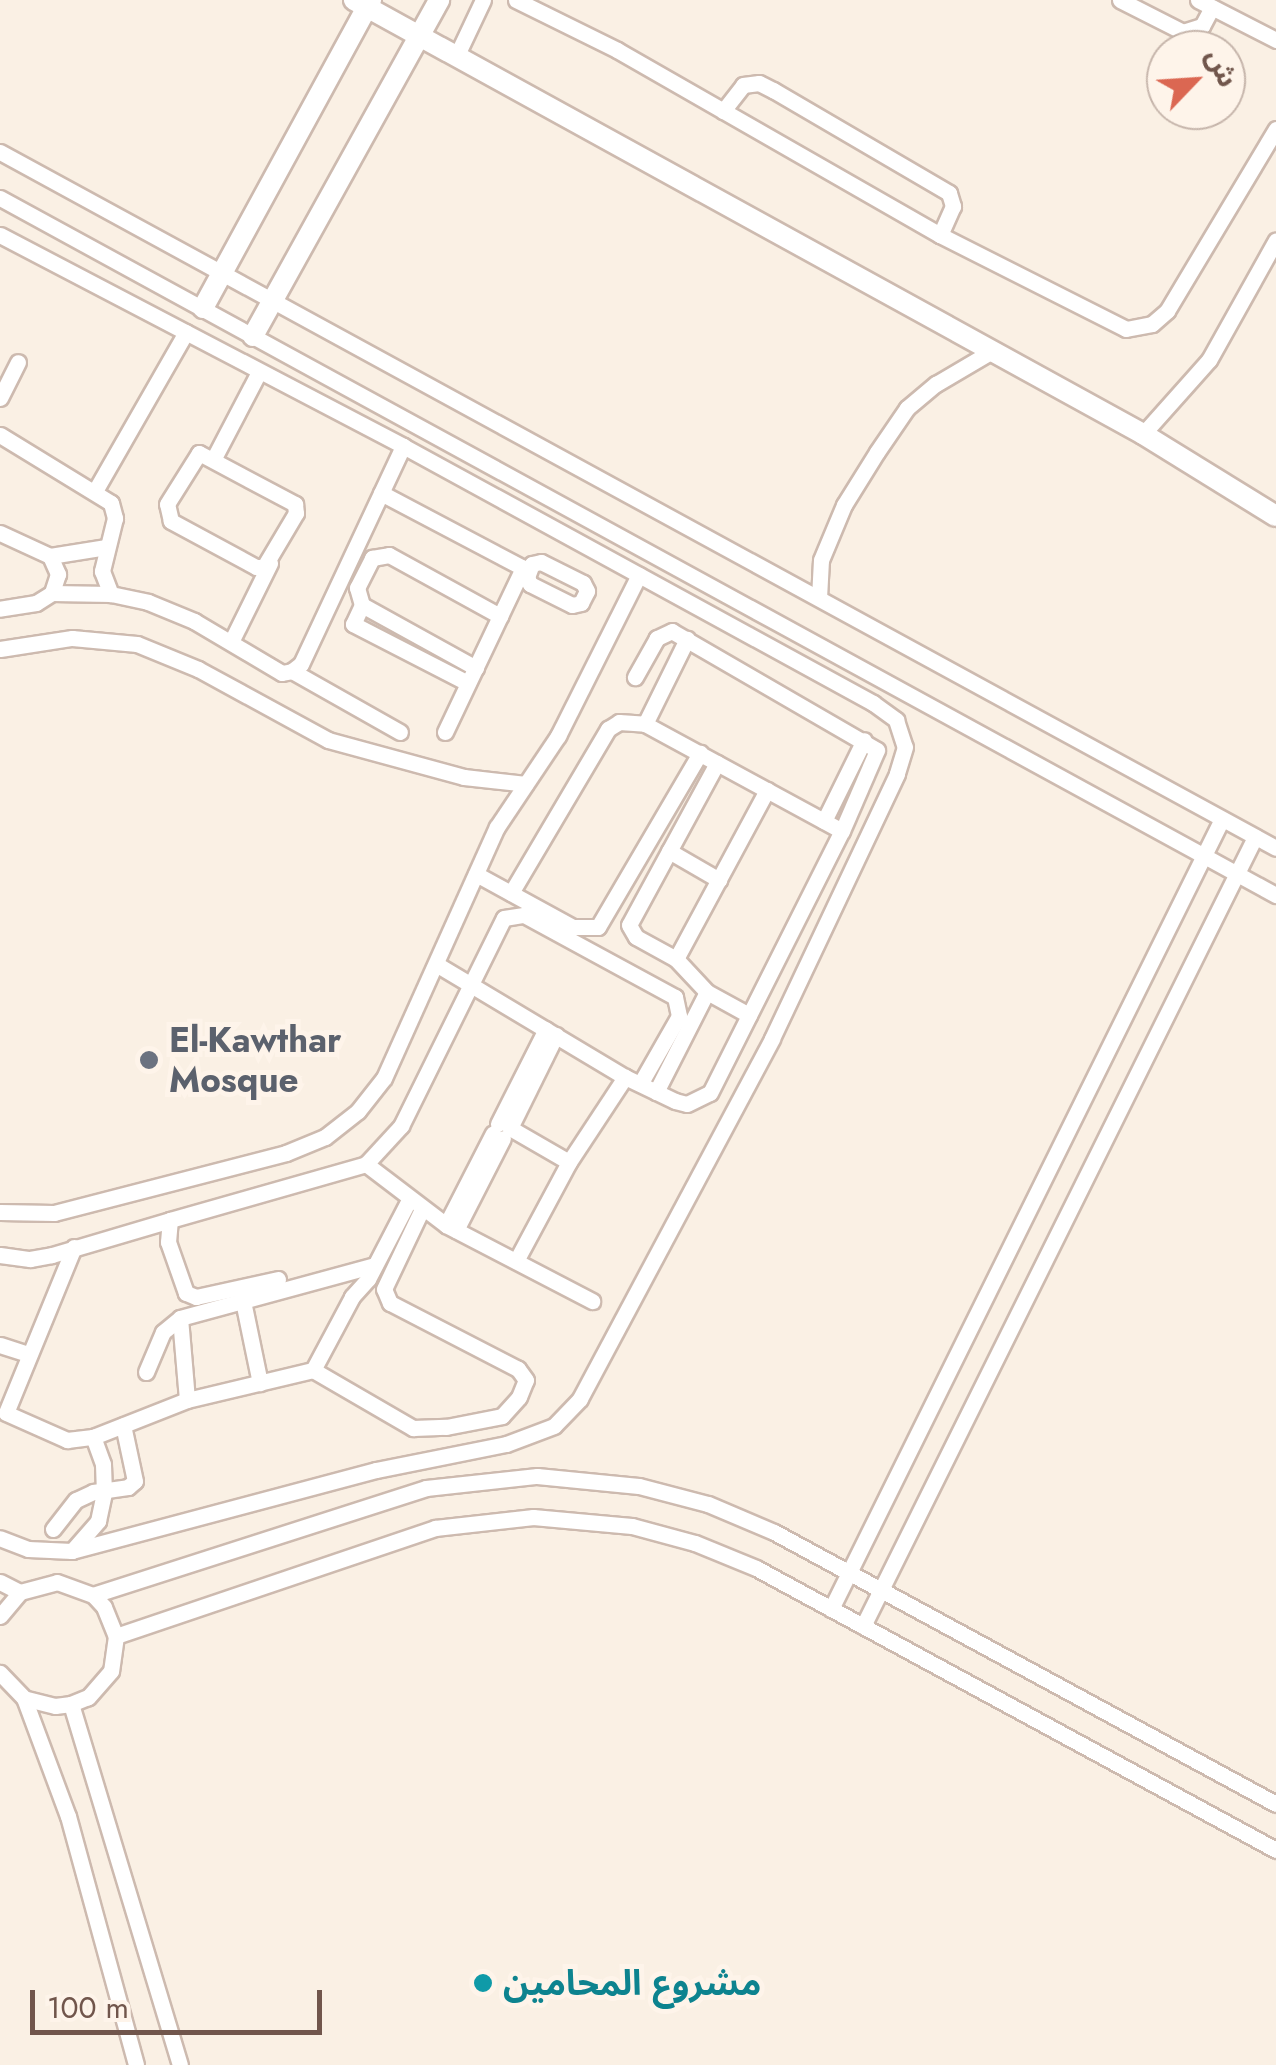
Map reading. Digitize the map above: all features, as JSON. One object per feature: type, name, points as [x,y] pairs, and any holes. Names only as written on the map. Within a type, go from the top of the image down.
[{"type":"street","points":[[253,336],[439,0]]},
{"type":"street","points":[[456,57],[483,0]]},
{"type":"street","points":[[516,0],[616,50],[940,235],[1101,320],[1126,329],[1152,324],[1180,291],[1276,130]]},
{"type":"street","points":[[1120,0],[1183,32],[1202,26],[1205,4],[1276,40]]},
{"type":"street","points":[[203,308],[364,2],[419,37],[1143,434],[1276,516]]},
{"type":"street","points":[[723,112],[743,85],[759,83],[790,99],[949,192],[954,206],[940,235]]},
{"type":"street","points":[[0,152],[1276,848]]},
{"type":"street","points":[[0,198],[1276,896]]},
{"type":"street","points":[[0,235],[403,446],[873,703],[896,720],[905,747],[898,774],[772,1039],[580,1400],[554,1426],[522,1440],[376,1470],[72,1551],[28,1549],[0,1538]]},
{"type":"street","points":[[1143,434],[1209,360],[1276,240]]},
{"type":"street","points":[[94,491],[186,332]]},
{"type":"street","points":[[820,598],[821,560],[844,505],[907,408],[936,384],[992,351]]},
{"type":"street","points":[[0,398],[18,362]]},
{"type":"street","points":[[214,458],[259,372]]},
{"type":"street","points":[[0,435],[94,491],[114,510],[102,571],[110,594]]},
{"type":"street","points":[[0,610],[36,603],[52,593],[110,594],[148,602],[232,642],[282,673],[292,671],[301,664],[403,446]]},
{"type":"street","points":[[232,642],[296,513],[295,504],[214,458],[200,453],[193,457],[167,504],[171,521],[256,567],[270,562]]},
{"type":"street","points":[[381,492],[526,570],[445,732]]},
{"type":"street","points":[[0,533],[50,556],[106,547]]},
{"type":"street","points":[[468,683],[352,624],[362,605],[357,588],[372,558],[380,553],[500,616]]},
{"type":"street","points":[[50,556],[58,574],[52,593]]},
{"type":"street","points":[[0,1212],[54,1213],[286,1153],[325,1137],[358,1111],[384,1078],[498,827],[558,736],[639,575]]},
{"type":"street","points":[[362,605],[476,668]]},
{"type":"street","points":[[436,964],[656,1092],[688,1104],[710,1093],[842,831],[877,750],[672,631],[657,638],[635,677]]},
{"type":"street","points":[[0,649],[72,638],[137,644],[198,669],[328,740],[464,778],[526,784]]},
{"type":"street","points":[[645,724],[687,640]]},
{"type":"street","points":[[292,671],[400,732]]},
{"type":"street","points":[[511,893],[608,728],[619,722],[645,724],[842,831]]},
{"type":"street","points":[[824,820],[864,740]]},
{"type":"street","points":[[476,874],[573,927],[598,927],[700,753]]},
{"type":"street","points":[[717,763],[629,925],[636,936],[676,958],[707,992],[749,1015]]},
{"type":"street","points":[[676,958],[767,790]]},
{"type":"street","points":[[830,1608],[1222,819]]},
{"type":"street","points":[[862,1626],[1256,836]]},
{"type":"street","points":[[669,852],[719,880]]},
{"type":"street","points":[[2,1262],[30,1259],[366,1164],[401,1126],[504,918],[524,915],[675,997],[679,1016],[570,1162],[516,1261]]},
{"type":"street","points":[[656,1092],[707,992]]},
{"type":"street","points":[[451,1227],[551,1032]]},
{"type":"street","points":[[551,1032],[510,1128],[570,1162]]},
{"type":"street","points":[[366,1164],[451,1227],[592,1301]]},
{"type":"street","points":[[313,1370],[352,1297],[416,1204]]},
{"type":"street","points":[[74,1247],[3,1411],[68,1440],[93,1437],[187,1400],[313,1370],[413,1428],[446,1428],[502,1416],[519,1397],[526,1380],[518,1369],[390,1304],[384,1289],[416,1204]]},
{"type":"street","points":[[170,1220],[168,1242],[186,1293],[196,1297],[278,1279]]},
{"type":"street","points":[[146,1372],[162,1332],[180,1318],[376,1265]]},
{"type":"street","points":[[242,1301],[260,1382]]},
{"type":"street","points":[[180,1318],[187,1400]]},
{"type":"street","points":[[0,1345],[28,1354]]},
{"type":"street","points":[[53,1529],[76,1500],[135,1482],[123,1425]]},
{"type":"street","points":[[72,1551],[98,1521],[104,1493],[103,1464],[93,1437]]},
{"type":"street","points":[[93,1595],[391,1497],[461,1482],[537,1476],[604,1480],[691,1499],[774,1532],[1276,1804]]},
{"type":"street","points":[[116,1636],[402,1536],[467,1522],[533,1517],[615,1524],[695,1543],[756,1568],[1276,1850]]},
{"type":"street","points":[[0,1582],[20,1592]]},
{"type":"street","points":[[0,1616],[20,1592],[57,1582],[93,1595],[104,1607],[116,1636],[111,1671],[101,1686],[71,1704],[55,1706],[24,1698]]},
{"type":"street","points":[[0,1673],[24,1698],[68,1816],[136,2065]]},
{"type":"street","points":[[71,1704],[180,2065]]},
{"type":"place","name":"El-Kawthar Mosque","points":[[149,1060]]},
{"type":"place","name":"مشروع المحامين","points":[[483,1983]]}]
